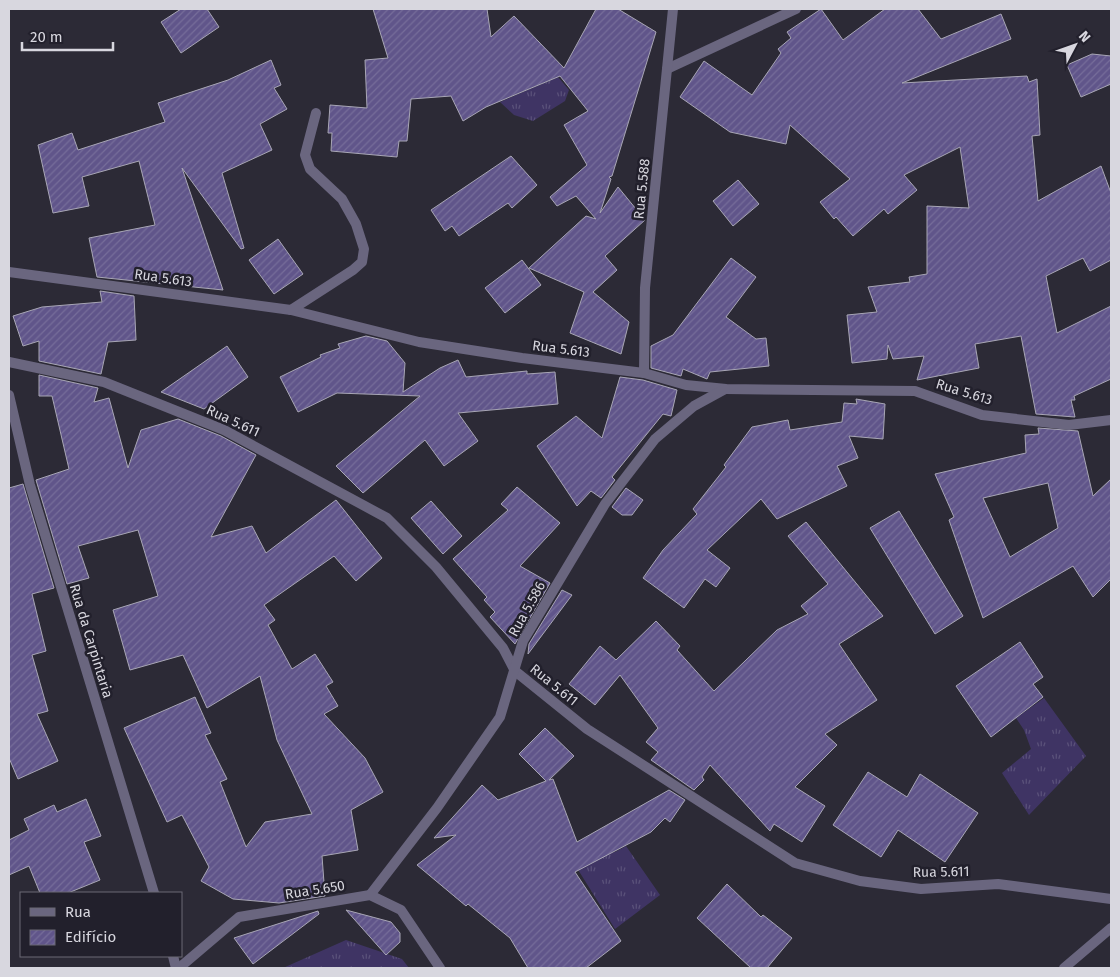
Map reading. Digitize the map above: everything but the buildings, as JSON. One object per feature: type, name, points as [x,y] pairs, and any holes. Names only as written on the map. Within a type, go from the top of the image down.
[{"type":"street","name":"Rua 5.588","points":[[644,373],[645,288],[673,9]]},
{"type":"street","points":[[667,69],[796,9]]},
{"type":"street","points":[[291,310],[353,270],[362,262],[364,249],[356,224],[342,198],[310,169],[305,156],[316,113]]},
{"type":"street","name":"Rua 5.613","points":[[9,272],[291,310],[419,342],[522,358],[644,373],[686,386],[726,389],[914,391],[982,415],[1069,425],[1111,420]]},
{"type":"street","name":"Rua 5.611","points":[[9,362],[104,382],[224,430],[387,518],[436,567],[503,648],[515,671],[587,729],[684,794],[795,863],[860,881],[921,889],[998,884],[1111,899]]},
{"type":"street","name":"Rua 5.586","points":[[370,895],[437,808],[500,717],[523,641],[605,504],[655,439],[694,406],[726,389]]},
{"type":"street","name":"Rua da Carpintaria","points":[[9,395],[30,485],[154,892]]},
{"type":"street","points":[[370,895],[402,910],[440,968]]},
{"type":"street","name":"Rua 5.650","points":[[178,968],[239,916],[370,895]]},
{"type":"street","points":[[1064,968],[1111,928]]},
{"type":"green space","points":[[558,77],[569,90],[565,101],[533,121],[514,115],[500,102]]},
{"type":"green space","points":[[1044,698],[1086,756],[1029,815],[1002,773],[1031,749],[1024,730],[1016,718]]},
{"type":"green space","points":[[626,846],[660,895],[615,929],[572,860],[615,852]]},
{"type":"green space","points":[[346,940],[402,959],[409,968],[283,968]]}]
